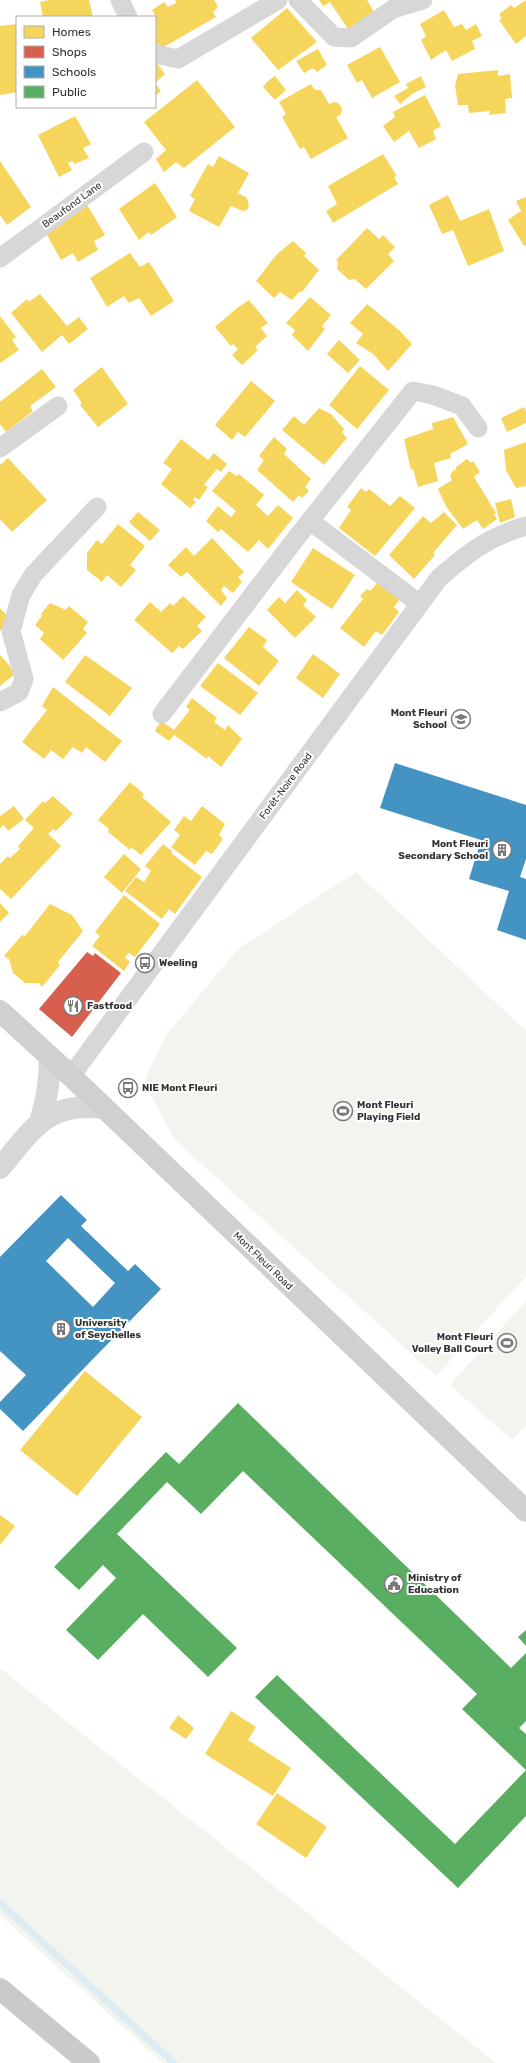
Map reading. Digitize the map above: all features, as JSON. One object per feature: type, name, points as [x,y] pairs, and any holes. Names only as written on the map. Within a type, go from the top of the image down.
[{"type":"main road","name":"Mont Fleuri Road","points":[[0,1011],[71,1076],[526,1511]]},
{"type":"main road","points":[[0,1989],[90,2063]]},
{"type":"street","points":[[120,0],[128,16]]},
{"type":"street","points":[[156,54],[178,59],[278,0]]},
{"type":"street","points":[[298,0],[334,37],[351,38],[393,8],[423,0]]},
{"type":"street","name":"Beaufond Lane","points":[[0,258],[144,152]]},
{"type":"street","points":[[162,714],[412,391],[433,395],[462,406],[478,428]]},
{"type":"street","points":[[0,448],[58,406]]},
{"type":"street","points":[[0,702],[19,692],[24,679],[10,631],[21,595],[33,575],[96,507]]},
{"type":"street","points":[[310,521],[420,604]]},
{"type":"street","name":"Forêt-Noire Road","points":[[71,1076],[439,578],[472,550],[504,532],[526,526]]},
{"type":"street","points":[[40,1122],[47,1101],[50,1057]]},
{"type":"street","points":[[0,1168],[40,1122],[54,1113],[70,1108],[88,1106],[104,1108]]},
{"type":"shaded area","name":"Mont Fleuri Playing Field","points":[[356,872],[526,1031],[526,1276],[436,1376],[175,1140],[144,1082],[165,1037],[237,950]]},
{"type":"shaded area","name":"Mont Fleuri Volley Ball Court","points":[[526,1301],[526,1425],[512,1440],[450,1385]]},
{"type":"shaded area","points":[[0,1668],[496,2063],[163,2063],[0,1915]]},
{"type":"building: Homes","points":[[49,0],[89,0],[93,16],[43,16],[40,2]]},
{"type":"building: Homes","points":[[175,0],[214,0],[218,7],[213,12],[216,17],[162,48],[158,44],[156,45],[156,16],[154,16],[155,15],[152,10],[164,2],[168,7],[176,3]]},
{"type":"building: Homes","points":[[319,0],[367,0],[375,14],[348,29],[330,2],[323,6]]},
{"type":"building: Homes","points":[[526,0],[526,36],[516,44],[499,20],[502,18],[499,14],[511,5],[514,8]]},
{"type":"building: Homes","points":[[287,8],[317,42],[278,70],[251,38]]},
{"type":"building: Homes","points":[[444,10],[454,27],[462,24],[466,30],[476,24],[482,36],[472,41],[475,49],[452,61],[446,50],[431,60],[421,40],[426,36],[420,24]]},
{"type":"building: Homes","points":[[16,24],[16,92],[0,95],[0,26]]},
{"type":"building: Homes","points":[[380,47],[400,82],[372,98],[362,80],[357,83],[347,65]]},
{"type":"building: Homes","points":[[318,49],[327,65],[317,72],[313,68],[304,73],[296,61]]},
{"type":"building: Homes","points":[[157,63],[165,74],[156,82]]},
{"type":"building: Homes","points":[[498,70],[498,76],[510,74],[512,98],[505,99],[506,113],[489,115],[490,111],[469,113],[468,105],[458,105],[455,85],[458,74]]},
{"type":"building: Homes","points":[[275,76],[286,90],[275,100],[263,87]]},
{"type":"building: Homes","points":[[421,76],[426,87],[412,94],[400,104],[394,96],[408,88],[406,84]]},
{"type":"building: Homes","points":[[197,80],[235,127],[184,168],[176,162],[164,172],[156,159],[166,150],[144,122]]},
{"type":"building: Homes","points":[[156,84],[161,91],[156,95]]},
{"type":"building: Homes","points":[[311,84],[315,90],[321,90],[329,104],[334,102],[338,103],[342,108],[341,114],[336,117],[348,138],[311,159],[304,147],[300,149],[282,117],[286,114],[279,102]]},
{"type":"building: Homes","points":[[425,95],[441,126],[433,131],[436,139],[419,148],[409,131],[394,142],[383,126],[395,117],[393,112]]},
{"type":"building: Homes","points":[[75,116],[91,144],[83,148],[89,158],[74,164],[73,161],[68,163],[72,170],[59,177],[38,135]]},
{"type":"building: Homes","points":[[383,154],[397,176],[394,177],[398,184],[333,223],[326,211],[337,204],[328,186]]},
{"type":"building: Homes","points":[[219,156],[249,173],[238,193],[247,198],[249,206],[247,210],[243,211],[231,206],[219,227],[189,211],[195,199],[190,196],[208,164],[213,167]]},
{"type":"building: Homes","points":[[0,161],[31,207],[7,225],[0,215]]},
{"type":"building: Homes","points":[[155,183],[177,217],[151,235],[149,232],[139,240],[119,209]]},
{"type":"building: Homes","points":[[448,195],[460,221],[489,209],[504,251],[468,266],[453,230],[442,234],[429,205]]},
{"type":"building: Homes","points":[[526,197],[526,245],[524,246],[508,220],[521,211],[516,201]]},
{"type":"building: Homes","points":[[86,203],[105,235],[94,241],[98,250],[78,262],[73,253],[61,260],[43,228]]},
{"type":"building: Homes","points":[[367,228],[379,239],[383,235],[395,247],[388,254],[394,261],[366,289],[355,279],[349,280],[337,269],[338,262],[336,260]]},
{"type":"building: Homes","points":[[293,241],[306,253],[304,256],[319,270],[302,292],[300,291],[292,300],[280,292],[274,298],[256,281],[277,254]]},
{"type":"building: Homes","points":[[130,253],[140,267],[149,262],[174,301],[151,316],[139,298],[129,303],[124,296],[107,307],[90,278]]},
{"type":"building: Homes","points":[[40,294],[67,326],[79,317],[88,329],[69,344],[62,335],[42,352],[11,313],[27,299],[29,302]]},
{"type":"building: Homes","points":[[310,297],[331,315],[322,326],[325,329],[308,351],[292,335],[295,330],[286,323]]},
{"type":"building: Homes","points":[[249,300],[268,323],[261,328],[267,336],[255,347],[258,350],[242,365],[232,355],[238,349],[233,344],[231,346],[215,327]]},
{"type":"building: Homes","points":[[367,304],[399,330],[412,344],[388,371],[373,354],[356,343],[363,334],[350,323]]},
{"type":"building: Homes","points":[[0,316],[16,337],[12,340],[19,350],[0,363]]},
{"type":"building: Homes","points":[[339,340],[360,360],[348,373],[327,354]]},
{"type":"building: Homes","points":[[360,366],[389,390],[357,429],[329,405]]},
{"type":"building: Homes","points":[[102,367],[128,404],[98,427],[80,405],[82,403],[73,390]]},
{"type":"building: Homes","points":[[42,369],[56,387],[30,406],[33,411],[6,432],[0,424],[0,402]]},
{"type":"building: Homes","points":[[251,381],[275,401],[245,437],[238,432],[232,440],[215,425]]},
{"type":"building: Homes","points":[[524,407],[526,411],[526,423],[507,432],[501,418]]},
{"type":"building: Homes","points":[[319,408],[331,414],[344,429],[342,432],[347,438],[324,465],[282,430],[294,416],[304,425]]},
{"type":"building: Homes","points":[[453,417],[468,444],[450,454],[451,458],[434,463],[438,481],[418,487],[413,469],[411,470],[404,439],[433,429],[432,423]]},
{"type":"building: Homes","points":[[274,437],[287,449],[284,454],[311,479],[305,487],[309,491],[302,498],[299,495],[293,502],[257,470],[264,460],[259,456]]},
{"type":"building: Homes","points":[[181,439],[208,460],[214,453],[227,464],[221,472],[217,469],[204,485],[208,487],[199,500],[195,497],[193,500],[196,502],[190,508],[161,484],[172,469],[163,463]]},
{"type":"building: Homes","points":[[526,442],[526,486],[516,488],[506,470],[504,450]]},
{"type":"building: Homes","points":[[8,458],[47,500],[12,532],[0,519],[0,465]]},
{"type":"building: Homes","points":[[467,459],[471,463],[473,461],[480,472],[474,477],[496,513],[494,514],[497,519],[483,529],[477,520],[463,529],[447,508],[438,489],[452,480],[450,476],[454,469],[456,471],[456,467]]},
{"type":"building: Homes","points":[[229,471],[237,476],[239,474],[264,495],[256,505],[268,516],[278,505],[293,518],[268,549],[259,540],[248,552],[221,529],[218,532],[206,521],[218,506],[231,517],[236,511],[212,491]]},
{"type":"building: Homes","points":[[361,488],[366,492],[369,489],[390,506],[400,496],[415,508],[375,556],[339,528],[351,510],[347,507]]},
{"type":"building: Homes","points":[[511,499],[515,517],[500,523],[495,503]]},
{"type":"building: Homes","points":[[138,512],[160,530],[150,541],[129,522]]},
{"type":"building: Homes","points":[[444,512],[457,525],[433,553],[435,555],[414,579],[389,555],[423,516],[431,523]]},
{"type":"building: Homes","points":[[118,524],[145,546],[130,565],[136,570],[121,587],[107,575],[102,582],[87,570],[87,553],[97,540],[102,544]]},
{"type":"building: Homes","points":[[212,538],[244,572],[238,577],[242,582],[233,593],[224,586],[221,590],[227,598],[221,606],[187,572],[181,577],[168,565],[186,547],[194,556]]},
{"type":"building: Homes","points":[[313,548],[355,575],[332,609],[291,582]]},
{"type":"building: Homes","points":[[377,583],[400,599],[394,607],[399,612],[382,635],[376,631],[364,647],[340,628],[363,599],[360,596],[367,589],[370,591]]},
{"type":"building: Homes","points":[[297,590],[307,600],[303,605],[316,617],[295,638],[267,610],[279,597],[285,603]]},
{"type":"building: Homes","points":[[183,596],[206,617],[197,626],[202,631],[183,649],[179,646],[172,653],[134,620],[150,602],[161,612],[170,603],[173,606]]},
{"type":"building: Homes","points":[[50,603],[66,610],[69,606],[88,622],[83,629],[87,633],[63,660],[40,639],[44,633],[35,625],[42,616],[41,614]]},
{"type":"building: Homes","points":[[0,608],[11,620],[0,631]]},
{"type":"building: Homes","points":[[249,627],[267,640],[263,647],[279,661],[259,686],[224,658]]},
{"type":"building: Homes","points":[[313,654],[340,674],[323,698],[296,678]]},
{"type":"building: Homes","points":[[0,655],[10,666],[14,675],[0,686]]},
{"type":"building: Homes","points":[[85,655],[132,688],[110,716],[65,682]]},
{"type":"building: Homes","points":[[218,663],[258,693],[240,715],[200,686]]},
{"type":"building: Homes","points":[[53,687],[122,741],[105,762],[86,747],[82,753],[73,747],[63,759],[51,750],[44,759],[22,742],[47,710],[42,706]]},
{"type":"building: Homes","points":[[192,698],[217,718],[214,722],[225,730],[228,725],[242,739],[221,767],[208,756],[207,759],[174,735],[169,741],[155,731],[161,721],[174,730],[190,710],[186,707]]},
{"type":"building: Homes","points":[[130,782],[144,794],[142,797],[171,822],[141,855],[131,847],[130,850],[108,832],[109,829],[98,820]]},
{"type":"building: Homes","points":[[53,796],[73,814],[56,831],[53,829],[48,834],[61,846],[11,899],[0,889],[0,864],[8,856],[10,858],[20,849],[18,846],[34,828],[25,820],[43,801],[45,803]]},
{"type":"building: Homes","points":[[14,806],[24,819],[8,831],[4,825],[0,828],[0,816]]},
{"type":"building: Homes","points":[[202,806],[225,824],[219,835],[223,839],[212,854],[206,851],[195,865],[171,847],[180,835],[174,830],[184,816],[191,821]]},
{"type":"building: Homes","points":[[163,844],[172,851],[171,853],[202,877],[175,914],[169,909],[162,919],[125,891],[136,877],[144,882],[151,871],[145,866]]},
{"type":"building: Homes","points":[[124,854],[141,869],[122,893],[104,877]]},
{"type":"building: Homes","points":[[124,895],[160,924],[135,957],[129,953],[125,957],[130,962],[124,971],[92,946],[100,936],[95,932]]},
{"type":"building: Homes","points":[[0,903],[9,913],[0,922]]},
{"type":"building: Homes","points":[[50,904],[72,915],[83,931],[58,962],[60,965],[42,987],[39,983],[25,983],[13,973],[9,959],[4,956],[22,935],[25,936]]},
{"type":"building: Homes","points":[[85,1371],[142,1417],[77,1496],[20,1450]]},
{"type":"building: Homes","points":[[0,1515],[15,1526],[0,1545]]},
{"type":"building: Homes","points":[[231,1711],[256,1727],[248,1740],[291,1768],[273,1796],[205,1754]]},
{"type":"building: Homes","points":[[178,1715],[194,1728],[186,1739],[169,1728]]},
{"type":"building: Homes","points":[[277,1793],[327,1827],[306,1858],[256,1824]]},
{"type":"building: Shops","points":[[87,952],[93,956],[95,953],[121,973],[72,1037],[39,1009]]},
{"type":"building: Schools","name":"Mont Fleuri Secondary School","points":[[395,763],[526,805],[526,859],[520,877],[526,879],[526,940],[497,930],[509,891],[469,879],[481,840],[380,808]]},
{"type":"building: Schools","name":"University of Seychelles","points":[[61,1195],[87,1220],[81,1226],[128,1271],[135,1264],[161,1289],[23,1431],[0,1409],[0,1402],[26,1375],[0,1351],[0,1257]],"holes":[[[68,1238],[115,1283],[93,1307],[46,1261]]]},
{"type":"building: Public","name":"Ministry of Education","points":[[238,1403],[511,1668],[526,1653],[526,1721],[519,1728],[526,1734],[526,1770],[462,1709],[477,1694],[243,1471],[201,1514],[167,1482],[117,1534],[237,1648],[208,1677],[143,1614],[98,1660],[66,1630],[116,1578],[103,1565],[79,1590],[54,1567],[166,1452],[179,1464]]},
{"type":"building: Public","points":[[526,1630],[526,1646],[518,1637]]},
{"type":"building: Public","points":[[277,1675],[455,1844],[526,1770],[526,1816],[458,1888],[255,1697]]},
{"type":"waterway","points":[[0,1903],[174,2063]]},
{"type":"place","name":"Mont Fleuri School","points":[[461,719]]},
{"type":"place","name":"Mont Fleuri Secondary School","points":[[502,850]]},
{"type":"place","name":"Weeling","points":[[145,963]]},
{"type":"place","name":"Fastfood","points":[[73,1006]]},
{"type":"place","name":"NIE Mont Fleuri","points":[[128,1088]]},
{"type":"place","name":"Mont Fleuri Playing Field","points":[[343,1111]]},
{"type":"place","name":"University of Seychelles","points":[[61,1329]]},
{"type":"place","name":"Mont Fleuri Volley Ball Court","points":[[507,1343]]},
{"type":"place","name":"Ministry of Education","points":[[394,1584]]}]
